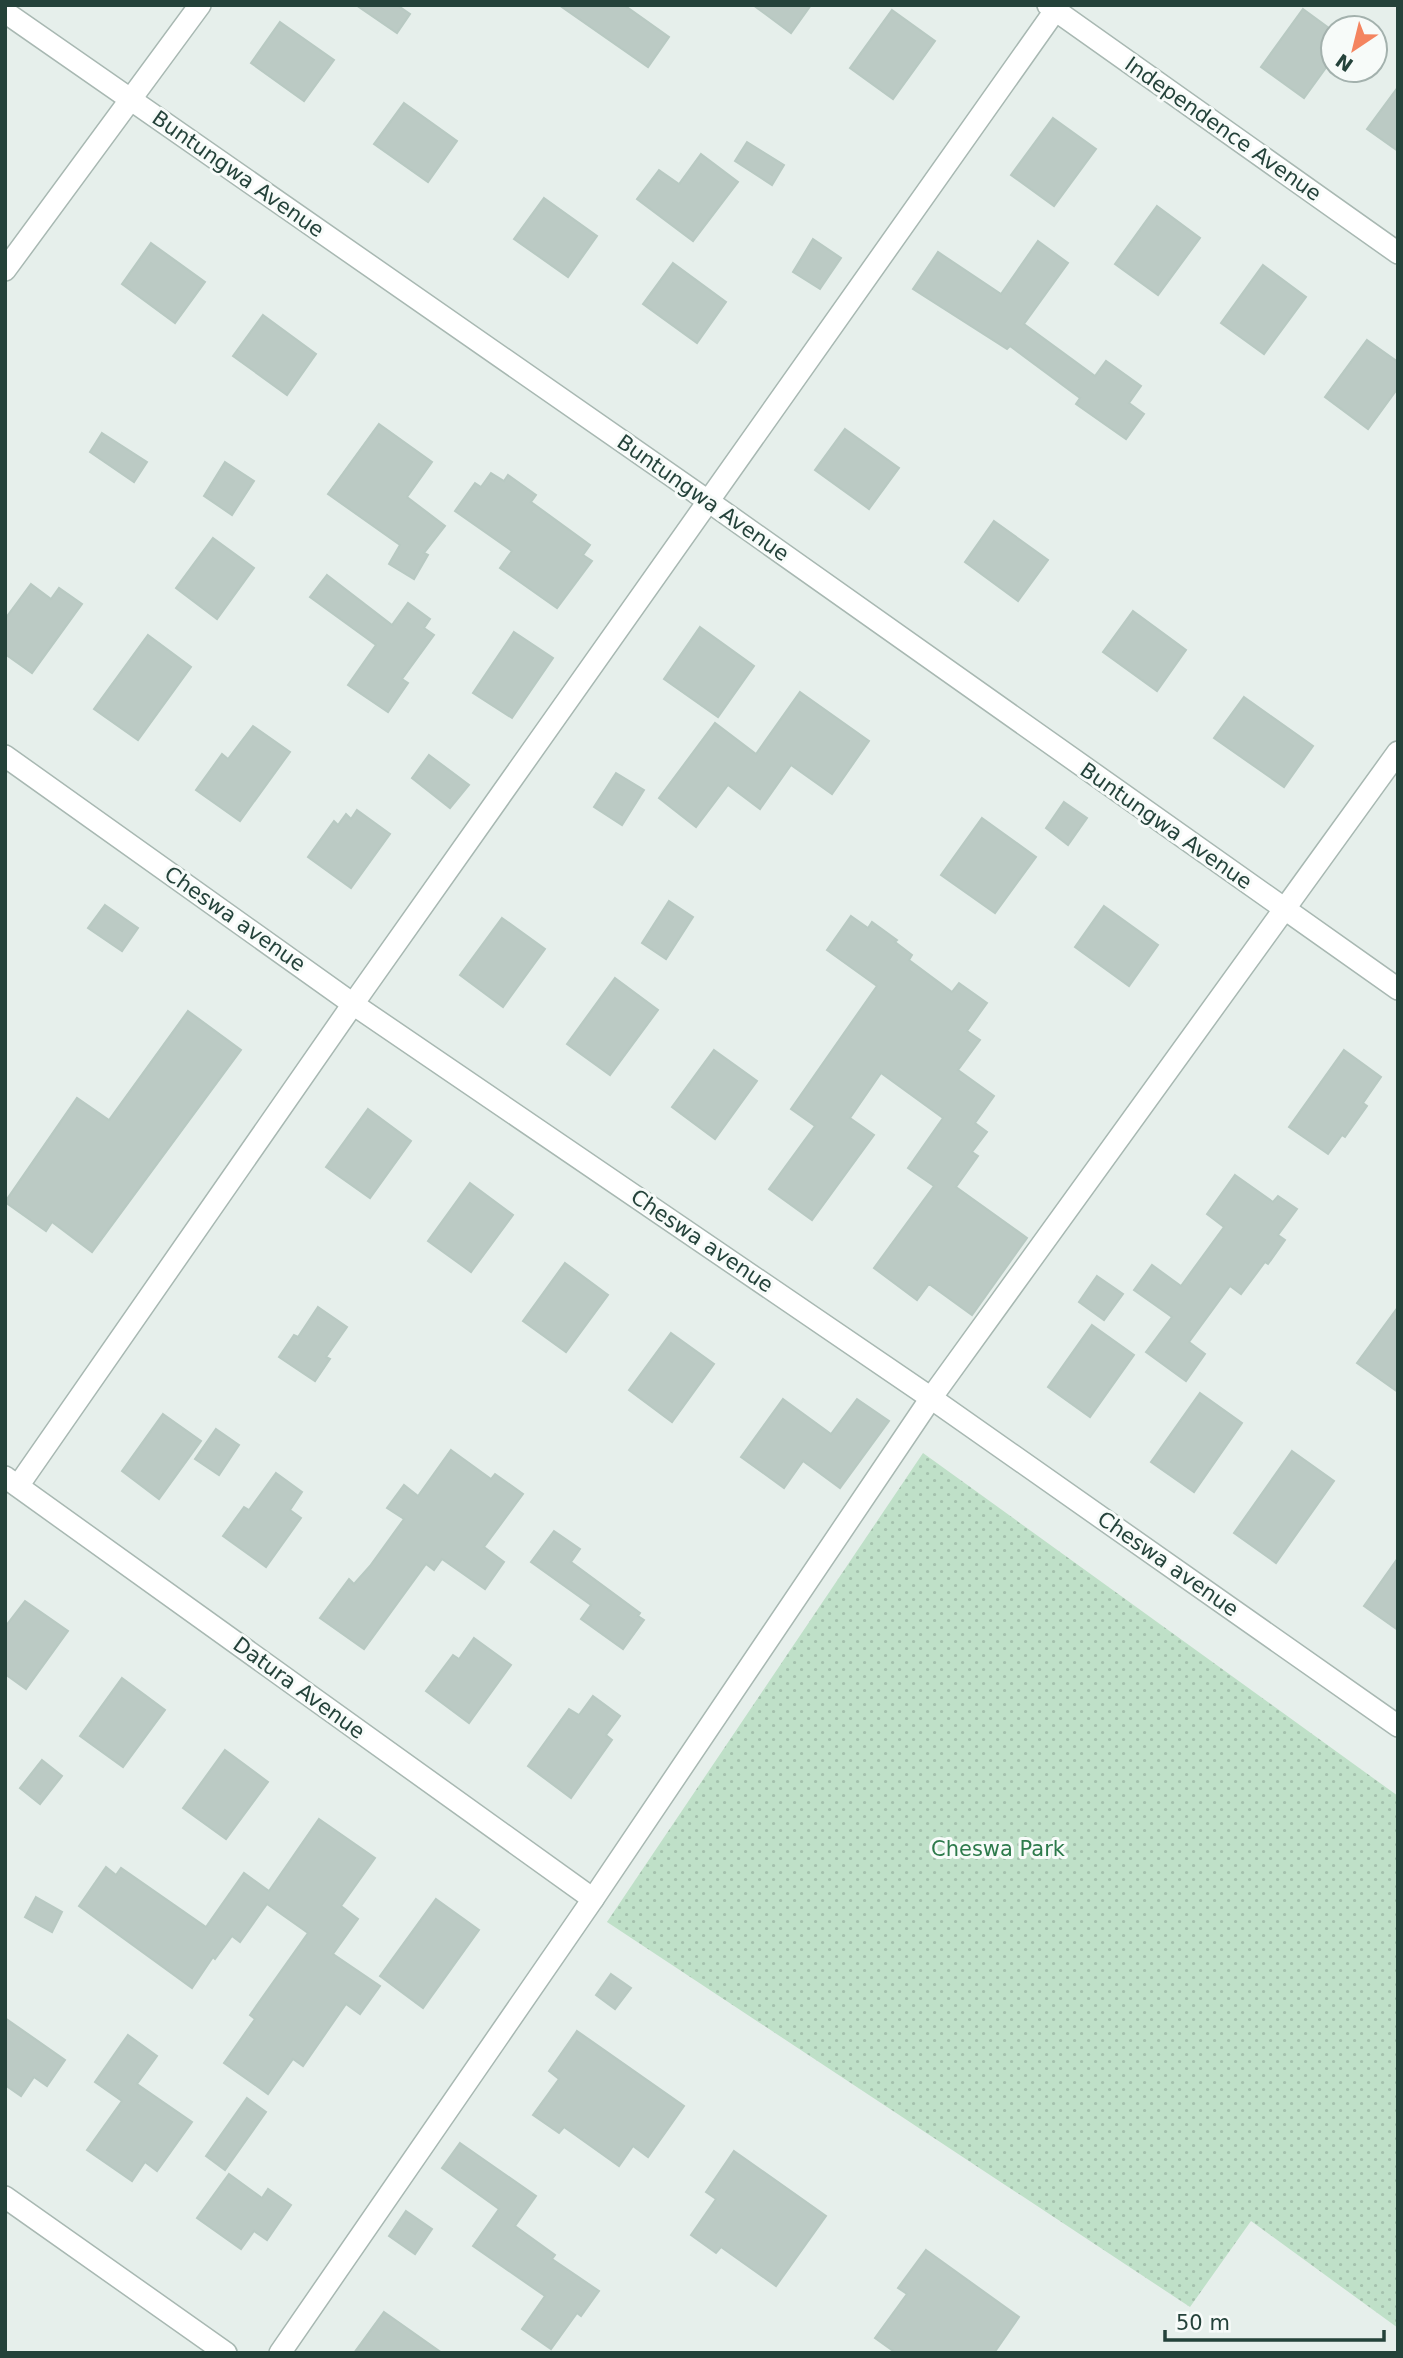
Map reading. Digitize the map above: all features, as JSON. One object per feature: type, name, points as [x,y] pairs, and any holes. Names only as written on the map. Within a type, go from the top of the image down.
[{"type":"street","points":[[5,270],[200,5]]},
{"type":"street","points":[[12,1481],[708,501],[1054,7]]},
{"type":"street","name":"Independence Avenue","points":[[1054,7],[1398,253]]},
{"type":"street","name":"Buntungwa Avenue","points":[[5,12],[708,501],[1398,989]]},
{"type":"street","points":[[280,2353],[593,1899],[932,1398],[1398,752]]},
{"type":"street","name":"Cheswa avenue","points":[[5,757],[353,1003],[932,1398],[1398,1726]]},
{"type":"street","name":"Datura Avenue","points":[[12,1481],[593,1899]]},
{"type":"street","points":[[5,2197],[226,2353]]},
{"type":"green space","name":"Cheswa Park","points":[[923,1453],[1398,1796],[1398,2328],[1251,2221],[1190,2307],[607,1922]]},
{"type":"building","points":[[356,5],[397,5],[410,14],[397,33]]},
{"type":"building","points":[[559,5],[624,5],[669,37],[648,67]]},
{"type":"building","points":[[753,5],[811,5],[791,33]]},
{"type":"building","points":[[1303,9],[1319,21],[1319,77],[1304,98],[1261,67]]},
{"type":"building","points":[[892,10],[935,41],[893,99],[850,68]]},
{"type":"building","points":[[280,22],[334,60],[304,101],[251,63]]},
{"type":"building","points":[[1398,87],[1398,151],[1367,129]]},
{"type":"building","points":[[404,103],[457,141],[428,182],[374,144]]},
{"type":"building","points":[[1053,118],[1096,149],[1054,206],[1011,175]]},
{"type":"building","points":[[747,142],[784,165],[772,185],[735,161]]},
{"type":"building","points":[[701,154],[738,182],[693,241],[637,199],[659,170],[679,184]]},
{"type":"building","points":[[544,198],[597,236],[568,277],[514,239]]},
{"type":"building","points":[[1157,206],[1200,238],[1158,295],[1115,264]]},
{"type":"building","points":[[813,239],[841,258],[820,289],[793,272]]},
{"type":"building","points":[[1038,241],[1068,263],[1024,324],[1095,376],[1106,361],[1141,386],[1129,403],[1144,414],[1126,439],[1076,404],[1080,398],[1010,346],[1007,349],[913,289],[938,252],[1001,294]]},
{"type":"building","points":[[151,243],[205,282],[175,323],[122,284]]},
{"type":"building","points":[[673,263],[726,302],[697,343],[643,304]]},
{"type":"building","points":[[1263,265],[1306,297],[1264,354],[1221,323]]},
{"type":"building","points":[[263,315],[316,354],[287,395],[233,356]]},
{"type":"building","points":[[1367,340],[1398,362],[1398,388],[1368,429],[1325,397]]},
{"type":"building","points":[[379,424],[432,462],[407,497],[445,526],[424,553],[428,555],[414,579],[389,564],[400,545],[328,494]]},
{"type":"building","points":[[845,429],[899,468],[869,509],[815,470]]},
{"type":"building","points":[[102,433],[147,462],[134,482],[90,452]]},
{"type":"building","points":[[225,462],[254,481],[232,515],[204,496]]},
{"type":"building","points":[[491,473],[504,481],[508,475],[536,495],[531,502],[590,545],[583,555],[592,561],[557,608],[500,568],[512,551],[455,511],[475,483],[481,487]]},
{"type":"building","points":[[994,521],[1048,560],[1018,601],[965,562]]},
{"type":"building","points":[[213,538],[254,568],[217,619],[176,588]]},
{"type":"building","points":[[327,575],[392,625],[408,603],[430,619],[424,628],[434,635],[402,679],[408,683],[388,712],[348,685],[376,645],[310,597]]},
{"type":"building","points":[[31,584],[51,599],[59,588],[82,604],[32,673],[5,654],[5,619]]},
{"type":"building","points":[[1133,611],[1186,650],[1157,691],[1103,652]]},
{"type":"building","points":[[700,627],[754,666],[718,717],[664,679]]},
{"type":"building","points":[[514,632],[553,658],[512,718],[473,693]]},
{"type":"building","points":[[148,635],[191,667],[138,740],[94,709]]},
{"type":"building","points":[[800,692],[869,741],[832,794],[791,765],[760,809],[728,785],[696,827],[659,798],[715,723],[756,754]]},
{"type":"building","points":[[1244,697],[1313,746],[1284,787],[1214,738]]},
{"type":"building","points":[[253,726],[290,752],[240,821],[196,790],[222,754],[228,759]]},
{"type":"building","points":[[429,755],[469,785],[450,808],[412,778]]},
{"type":"building","points":[[616,773],[644,790],[622,825],[594,807]]},
{"type":"building","points":[[1064,802],[1087,818],[1068,845],[1046,828]]},
{"type":"building","points":[[357,810],[390,834],[351,888],[308,857],[334,821],[338,825],[346,814],[351,819]]},
{"type":"building","points":[[982,818],[1036,857],[995,913],[941,875]]},
{"type":"building","points":[[669,901],[693,917],[666,959],[642,943]]},
{"type":"building","points":[[105,905],[138,928],[122,951],[88,928]]},
{"type":"building","points":[[1104,906],[1158,945],[1129,986],[1075,947]]},
{"type":"building","points":[[851,916],[868,928],[872,922],[897,940],[895,942],[912,955],[909,960],[952,992],[959,983],[987,1003],[967,1031],[980,1040],[958,1070],[994,1096],[975,1123],[987,1132],[972,1152],[978,1156],[956,1187],[1027,1238],[972,1315],[929,1284],[917,1300],[874,1268],[934,1186],[908,1168],[943,1118],[881,1073],[850,1118],[874,1135],[812,1220],[769,1189],[815,1126],[791,1109],[877,986],[827,950]]},
{"type":"building","points":[[502,918],[545,949],[503,1007],[460,975]]},
{"type":"building","points":[[615,978],[658,1010],[610,1075],[567,1044]]},
{"type":"building","points":[[188,1011],[241,1050],[92,1252],[52,1222],[46,1231],[5,1202],[77,1098],[109,1120]]},
{"type":"building","points":[[714,1050],[757,1081],[715,1139],[672,1107]]},
{"type":"building","points":[[1344,1050],[1381,1077],[1363,1103],[1367,1106],[1345,1137],[1342,1135],[1328,1154],[1289,1127]]},
{"type":"building","points":[[368,1109],[411,1141],[370,1198],[326,1167]]},
{"type":"building","points":[[1235,1175],[1273,1202],[1278,1196],[1297,1209],[1278,1235],[1285,1240],[1268,1264],[1265,1262],[1241,1294],[1230,1286],[1189,1342],[1205,1354],[1186,1381],[1146,1352],[1172,1317],[1134,1290],[1152,1265],[1181,1286],[1224,1227],[1207,1214]]},
{"type":"building","points":[[470,1183],[513,1215],[471,1272],[428,1241]]},
{"type":"building","points":[[565,1263],[608,1295],[566,1352],[523,1321]]},
{"type":"building","points":[[1097,1276],[1123,1294],[1104,1320],[1079,1302]]},
{"type":"building","points":[[318,1307],[347,1327],[326,1357],[330,1359],[315,1381],[279,1357],[294,1335],[298,1337]]},
{"type":"building","points":[[1398,1307],[1398,1392],[1357,1363]]},
{"type":"building","points":[[1092,1325],[1134,1355],[1090,1417],[1048,1387]]},
{"type":"building","points":[[671,1333],[714,1364],[672,1422],[629,1390]]},
{"type":"building","points":[[1200,1393],[1242,1423],[1194,1492],[1151,1462]]},
{"type":"building","points":[[783,1399],[831,1434],[857,1399],[889,1421],[840,1488],[803,1461],[784,1488],[741,1457]]},
{"type":"building","points":[[163,1414],[201,1441],[159,1499],[122,1471]]},
{"type":"building","points":[[216,1429],[239,1445],[219,1475],[195,1459]]},
{"type":"building","points":[[451,1450],[491,1479],[495,1474],[523,1494],[484,1547],[504,1562],[485,1589],[442,1559],[434,1570],[426,1564],[364,1649],[320,1618],[349,1579],[354,1584],[370,1566],[404,1519],[387,1508],[404,1485],[418,1496]]},
{"type":"building","points":[[1292,1451],[1334,1481],[1276,1563],[1234,1533]]},
{"type":"building","points":[[276,1473],[302,1492],[290,1510],[301,1518],[266,1567],[223,1536],[244,1507],[249,1510]]},
{"type":"building","points":[[554,1531],[580,1549],[571,1562],[640,1613],[638,1616],[644,1620],[623,1649],[581,1619],[591,1605],[531,1562]]},
{"type":"building","points":[[1398,1558],[1398,1630],[1364,1606]]},
{"type":"building","points":[[25,1601],[68,1631],[26,1689],[5,1674],[5,1627]]},
{"type":"building","points":[[474,1638],[511,1665],[469,1723],[426,1691],[453,1655],[459,1659]]},
{"type":"building","points":[[122,1678],[165,1710],[123,1767],[80,1736]]},
{"type":"building","points":[[593,1696],[620,1716],[606,1735],[612,1740],[571,1798],[528,1766],[569,1709],[579,1715]]},
{"type":"building","points":[[225,1750],[268,1782],[226,1839],[183,1808]]},
{"type":"building","points":[[42,1760],[62,1776],[40,1804],[20,1788]]},
{"type":"building","points":[[319,1819],[375,1858],[341,1906],[358,1919],[333,1954],[380,1986],[360,2014],[346,2004],[303,2066],[293,2059],[268,2094],[224,2063],[255,2019],[250,2015],[308,1933],[267,1904],[240,1942],[232,1936],[215,1959],[213,1957],[192,1988],[79,1906],[106,1867],[116,1875],[121,1868],[206,1927],[244,1873],[269,1891]]},
{"type":"building","points":[[36,1897],[62,1912],[52,1932],[25,1917]]},
{"type":"building","points":[[436,1899],[479,1930],[423,2008],[380,1976]]},
{"type":"building","points":[[611,1974],[631,1988],[615,2009],[596,1995]]},
{"type":"building","points":[[5,2018],[65,2060],[47,2086],[34,2077],[21,2096],[5,2085]]},
{"type":"building","points":[[577,2031],[684,2106],[648,2157],[633,2146],[619,2166],[564,2127],[559,2133],[533,2115],[559,2079],[549,2071]]},
{"type":"building","points":[[128,2035],[157,2056],[137,2084],[192,2122],[157,2171],[145,2162],[132,2181],[87,2150],[122,2101],[95,2082]]},
{"type":"building","points":[[247,2098],[266,2112],[225,2170],[206,2156]]},
{"type":"building","points":[[460,2143],[536,2196],[515,2226],[555,2255],[552,2259],[599,2291],[581,2316],[577,2313],[551,2349],[522,2329],[545,2296],[473,2246],[499,2209],[442,2168]]},
{"type":"building","points":[[734,2151],[826,2216],[776,2286],[721,2247],[716,2253],[691,2235],[716,2199],[706,2192]]},
{"type":"building","points":[[229,2174],[262,2198],[268,2189],[291,2205],[267,2240],[254,2231],[241,2249],[197,2218]]},
{"type":"building","points":[[406,2211],[432,2229],[415,2254],[389,2236]]},
{"type":"building","points":[[926,2250],[1019,2317],[994,2353],[896,2353],[875,2338],[907,2294],[898,2288]]},
{"type":"building","points":[[384,2312],[442,2353],[354,2353]]}]
